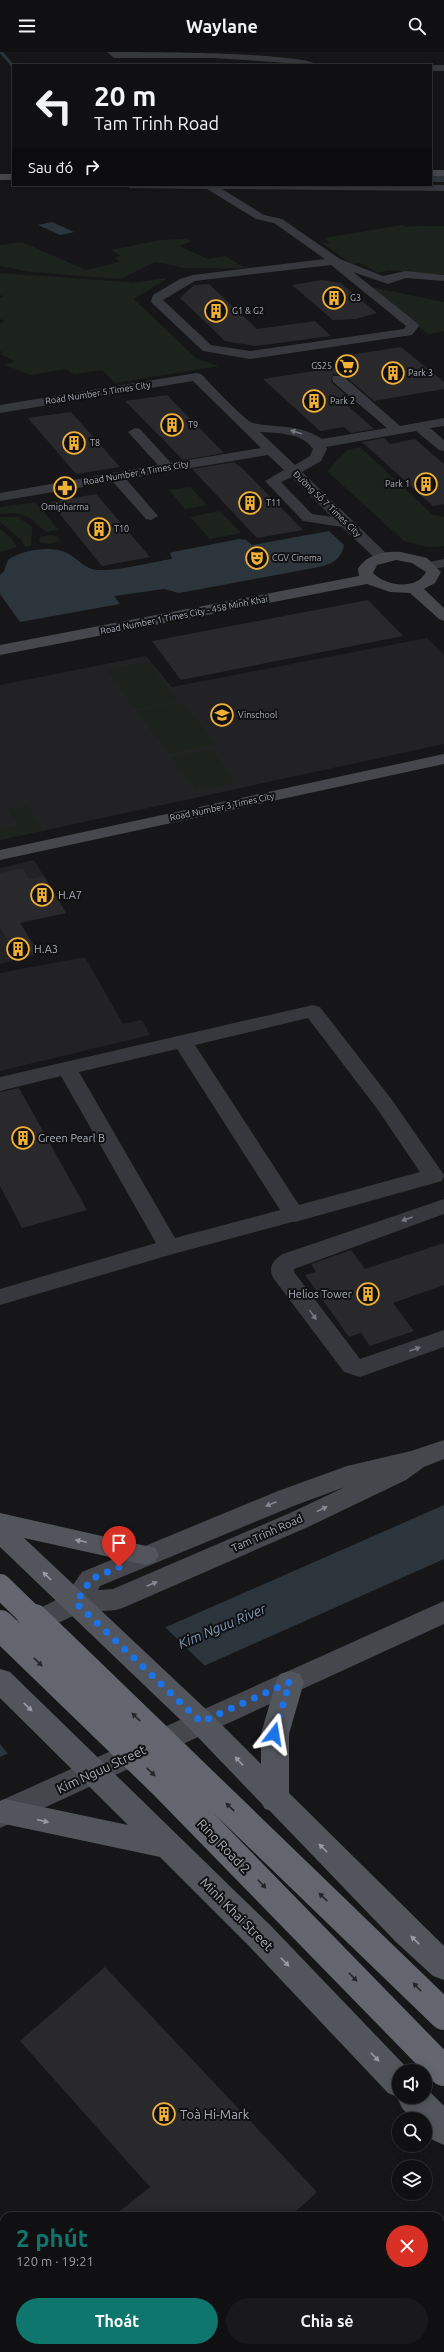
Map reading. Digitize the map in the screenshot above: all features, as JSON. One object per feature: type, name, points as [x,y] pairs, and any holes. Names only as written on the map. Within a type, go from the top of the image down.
[{"type":"highway","points":[[0,1586],[444,2015]]},
{"type":"highway","name":"Ring Road 2","points":[[0,1625],[170,1790],[444,2071]]},
{"type":"main road","points":[[0,1523],[146,1555]]},
{"type":"main road","points":[[0,1531],[201,1722],[276,1800],[444,1966]]},
{"type":"main road","name":"Minh Khai Street","points":[[0,1680],[260,1936],[392,2075]]},
{"type":"main road","points":[[276,1800],[274,1734],[290,1682]]},
{"type":"main road","points":[[3,1813],[168,1846]]},
{"type":"main road","points":[[420,2104],[444,2129]]},
{"type":"street","points":[[113,54],[276,58],[307,64]]},
{"type":"street","points":[[432,68],[444,68]]},
{"type":"street","points":[[432,173],[444,173]]},
{"type":"street","points":[[0,177],[12,177]]},
{"type":"street","points":[[210,186],[444,188]]},
{"type":"street","points":[[210,186],[260,217],[278,221],[336,261],[385,280],[405,274],[444,278]]},
{"type":"street","points":[[336,261],[336,264],[413,326],[408,332],[250,355],[208,348],[157,301],[157,298],[184,281],[193,278],[336,261]]},
{"type":"street","name":"Road Number 5 Times City","points":[[0,409],[196,377]]},
{"type":"street","name":"Đường Số 7 Times City","points":[[196,377],[383,558]]},
{"type":"street","points":[[338,379],[397,430]]},
{"type":"street","points":[[317,444],[444,422]]},
{"type":"street","points":[[420,426],[444,447]]},
{"type":"street","points":[[247,427],[288,429],[305,434],[317,444],[319,450],[316,458],[307,465],[292,470],[272,481],[308,518],[348,523]]},
{"type":"street","points":[[135,432],[168,468]]},
{"type":"street","name":"Road Number 4 Times City","points":[[0,496],[271,450]]},
{"type":"street","points":[[116,477],[151,516]]},
{"type":"street","points":[[409,557],[437,564],[432,578],[425,584],[413,587],[388,587],[368,579],[365,574],[368,564],[383,558],[409,557]]},
{"type":"street","name":"Road Number 1 Times City - 458 Minh Khai","points":[[0,650],[368,579]]},
{"type":"street","points":[[413,587],[444,616]]},
{"type":"street","name":"Road Number 3 Times City","points":[[0,855],[444,759]]},
{"type":"street","points":[[0,1084],[313,1011],[384,1105],[434,1176],[295,1215],[169,1247],[0,1297]]},
{"type":"street","points":[[183,1042],[295,1215]]},
{"type":"street","points":[[67,1069],[169,1247]]},
{"type":"street","points":[[444,1206],[291,1260],[283,1265],[282,1273],[352,1366],[360,1368],[444,1338]]},
{"type":"street","points":[[76,1603],[91,1579],[146,1555],[287,1498],[347,1476],[415,1460],[444,1449]]},
{"type":"street","points":[[0,1640],[76,1603],[116,1599],[299,1520],[397,1473],[415,1460]]},
{"type":"street","points":[[201,1722],[444,1612]]},
{"type":"street","name":"Kim Nguu Street","points":[[3,1813],[201,1722]]},
{"type":"shaded area","points":[[403,225],[406,227],[444,226],[444,275],[388,270],[378,273],[360,263],[352,264],[322,243],[330,243],[324,238]]},
{"type":"shaded area","points":[[185,239],[192,241],[179,246],[208,259],[225,256],[245,268],[185,268],[155,262],[120,279],[32,272],[0,266],[0,245],[22,242],[86,270],[120,262],[115,258],[121,256],[111,250],[160,240]]},
{"type":"shaded area","points":[[0,273],[130,283],[168,278],[134,299],[197,359],[219,366],[115,383],[102,370],[74,374],[66,369],[31,375],[5,365],[15,361],[0,354],[3,352],[0,351],[0,323],[5,321],[0,319],[0,298],[3,296],[0,295]]},
{"type":"shaded area","points":[[371,287],[444,302],[444,331],[428,334]]},
{"type":"shaded area","points":[[360,447],[433,515],[444,517],[444,546],[428,547],[404,541],[327,471],[347,450]]},
{"type":"shaded area","points":[[190,487],[207,505],[185,509],[169,490]]},
{"type":"shaded area","points":[[35,502],[59,530],[46,532],[30,518],[21,514],[0,514],[0,507]]},
{"type":"shaded area","points":[[220,511],[241,533],[210,539],[190,517]]},
{"type":"shaded area","points":[[0,517],[18,517],[32,527],[31,546],[25,547],[21,540],[0,522]]},
{"type":"shaded area","points":[[0,529],[12,539],[17,547],[0,552]]},
{"type":"shaded area","points":[[51,535],[58,537],[60,541],[49,544],[39,542],[40,537]]},
{"type":"shaded area","name":"Vinschool","points":[[427,638],[444,655],[444,744],[0,840],[0,685],[146,656],[172,687]]},
{"type":"shaded area","points":[[148,662],[178,701],[135,709],[107,670]]},
{"type":"shaded area","points":[[182,702],[216,744],[169,754],[136,711]]},
{"type":"shaded area","points":[[211,749],[236,782],[196,791],[171,757]]},
{"type":"shaded area","points":[[27,804],[43,830],[0,840],[0,829],[18,825],[7,808]]},
{"type":"shaded area","points":[[34,860],[66,913],[42,918],[37,909],[15,914],[39,954],[0,964],[0,868]]},
{"type":"shaded area","points":[[85,957],[123,1024],[142,1020],[150,1035],[0,1071],[0,973]]},
{"type":"water","points":[[52,222],[74,232],[60,235],[38,225]]},
{"type":"water","points":[[329,531],[344,545],[342,551],[333,562],[314,568],[179,593],[164,589],[114,596],[120,604],[20,622],[0,594],[0,575],[4,571],[8,560],[14,556],[29,551],[53,549],[71,555],[82,564],[94,570],[107,570],[172,559],[170,553],[173,552],[239,539],[246,540],[252,545]]},
{"type":"water","name":"Kim Nguu River","points":[[444,1505],[444,1559],[0,1757],[0,1700]]},
{"type":"pier","points":[[164,1626],[206,1667],[9,1755],[0,1744],[0,1698]]},
{"type":"building","name":"G3","points":[[322,280],[341,283],[377,313],[356,319],[333,320],[292,285]]},
{"type":"building","name":"G1 & G2","points":[[209,284],[257,329],[315,321],[331,336],[256,346],[225,341],[180,298],[194,285]]},
{"type":"building","points":[[401,347],[444,382],[444,389],[374,401],[344,375],[333,374],[331,379],[332,383],[356,404],[347,405],[374,429],[351,433],[344,427],[320,431],[263,379],[346,366],[336,357]]},
{"type":"building","name":"T9","points":[[167,395],[224,453],[183,460],[125,401]]},
{"type":"building","name":"T8","points":[[71,412],[120,467],[76,474],[28,418]]},
{"type":"building","name":"Park 1","points":[[384,438],[390,444],[415,439],[444,464],[444,504],[433,506],[362,442]]},
{"type":"building","name":"T11","points":[[234,462],[243,469],[303,530],[257,538],[192,469]]},
{"type":"building","name":"T10","points":[[96,494],[150,557],[102,566],[50,502]]},
{"type":"building","points":[[368,600],[403,636],[181,680],[152,641]]},
{"type":"building","points":[[23,868],[29,879],[44,876],[66,913],[20,923],[37,951],[16,955],[0,927],[0,873]]},
{"type":"building","name":"Green Pearl B","points":[[19,1088],[87,1210],[22,1228],[0,1186],[0,1092]]},
{"type":"building","name":"Helios Tower","points":[[444,1243],[444,1285],[393,1303],[414,1331],[370,1346],[361,1333],[349,1337],[305,1275],[316,1272],[311,1264],[351,1250],[365,1269]]},
{"type":"building","name":"Toà Hi-Mark","points":[[105,1967],[317,2192],[295,2212],[119,2212],[150,2187],[20,2041]]},
{"type":"waterway","points":[[1,52],[12,65]]},
{"type":"waterway","points":[[432,179],[444,179]]},
{"type":"place","name":"G3","points":[[334,298]]},
{"type":"place","name":"G1 & G2","points":[[216,311]]},
{"type":"place","name":"GS25","points":[[347,366]]},
{"type":"place","name":"Park 3","points":[[393,373]]},
{"type":"place","name":"Park 2","points":[[314,401]]},
{"type":"place","name":"T9","points":[[172,425]]},
{"type":"place","name":"T8","points":[[74,443]]},
{"type":"place","name":"Park 1","points":[[426,484]]},
{"type":"place","name":"Omipharma","points":[[65,488]]},
{"type":"place","name":"T11","points":[[250,503]]},
{"type":"place","name":"T10","points":[[99,529]]},
{"type":"place","name":"CGV Cinema","points":[[257,558]]},
{"type":"place","name":"Vinschool","points":[[222,715]]},
{"type":"place","name":"H.A7","points":[[42,895]]},
{"type":"place","name":"H.A3","points":[[18,949]]},
{"type":"place","name":"Green Pearl B","points":[[23,1138]]},
{"type":"place","name":"Helios Tower","points":[[368,1294]]},
{"type":"place","name":"Toà Hi-Mark","points":[[164,2114]]},
{"type":"route","points":[[119,1567],[91,1579],[76,1603],[201,1722],[290,1682],[274,1734]]}]
